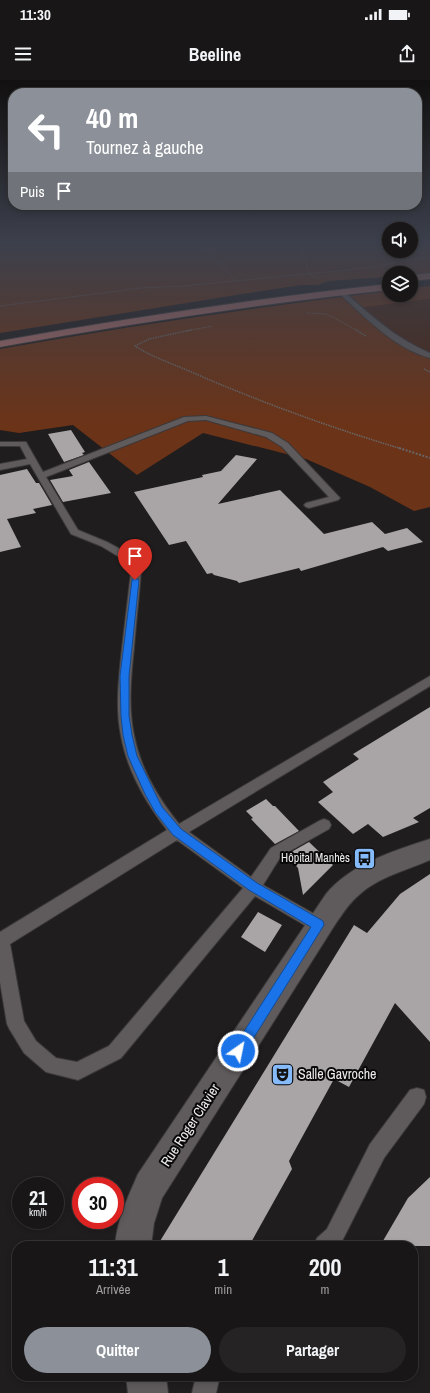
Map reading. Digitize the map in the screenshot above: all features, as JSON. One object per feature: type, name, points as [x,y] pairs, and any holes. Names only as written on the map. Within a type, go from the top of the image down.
[{"type":"main road","points":[[0,335],[119,315],[235,301]]},
{"type":"main road","points":[[0,344],[125,322],[259,301]]},
{"type":"street","name":"Rue Roger Clavier","points":[[133,1241],[140,1210],[150,1186],[319,925],[336,902],[354,883],[430,849]]},
{"type":"street","points":[[147,1381],[148,1393]]},
{"type":"lane","points":[[352,301],[381,328],[410,347],[430,356]]},
{"type":"lane","points":[[41,476],[187,420],[206,418],[268,435],[286,445],[335,498],[309,505]]},
{"type":"lane","points":[[0,444],[23,444],[74,532],[104,544],[125,556],[136,572],[125,676],[124,704],[127,735],[132,756],[159,810],[177,832],[253,887],[319,925]]},
{"type":"lane","points":[[0,466],[32,461]]},
{"type":"lane","points":[[324,824],[276,852],[253,887],[115,1052],[78,1071],[52,1066],[30,1047],[16,1024],[0,940],[36,920],[177,832],[430,680]]},
{"type":"lane","points":[[330,1241],[334,1236],[376,1151],[417,1097]]},
{"type":"lane","points":[[204,1393],[207,1381]]},
{"type":"path","points":[[0,306],[37,301]]},
{"type":"path","points":[[306,313],[327,314],[368,337]]},
{"type":"path","points":[[217,325],[149,339],[135,346],[147,354],[178,365],[243,394],[386,445],[430,458]]},
{"type":"path","points":[[423,368],[430,372]]},
{"type":"shaded area","points":[[0,301],[197,301],[0,333]]},
{"type":"shaded area","points":[[308,301],[406,302],[359,308],[381,328],[430,356],[430,507],[414,511],[370,487],[306,459],[203,433],[137,475],[73,425],[19,433],[0,430],[0,349],[145,325]]},
{"type":"shaded area","points":[[430,301],[430,356],[410,347],[359,308],[406,302]]},
{"type":"building","points":[[71,430],[85,452],[82,453],[84,455],[64,462],[48,434]]},
{"type":"building","points":[[236,455],[257,459],[218,504],[280,490],[324,534],[372,522],[385,534],[407,528],[423,542],[388,551],[383,547],[301,571],[299,568],[239,583],[212,573],[207,574],[186,541],[169,545],[134,492],[203,477],[202,475],[221,471]]},
{"type":"building","points":[[89,462],[111,493],[63,502],[50,480],[73,476],[69,470]]},
{"type":"building","points":[[27,469],[36,483],[39,483],[52,505],[33,509],[36,513],[7,519],[21,547],[0,552],[0,475]]},
{"type":"building","points":[[430,707],[430,808],[413,818],[419,822],[383,837],[368,824],[353,834],[318,802],[333,792],[323,782],[359,759],[353,754]]},
{"type":"building","points":[[266,799],[273,806],[275,806],[299,831],[275,844],[251,819],[253,818],[246,811]]},
{"type":"building","points":[[309,842],[333,865],[303,895],[298,868],[286,855]]},
{"type":"building","points":[[430,874],[430,1042],[395,1003],[349,1087],[334,1079],[289,1161],[292,1169],[252,1241],[160,1241],[354,925],[367,933],[400,894]]},
{"type":"building","points":[[258,912],[282,925],[265,952],[241,937]]},
{"type":"building","points":[[430,1177],[430,1246],[418,1246],[418,1241],[383,1241],[408,1198]]},
{"type":"place","name":"Hôpital Manhès","points":[[365,858]]},
{"type":"place","name":"Salle Gavroche","points":[[282,1074]]},
{"type":"route","points":[[135,580],[125,676],[125,716],[127,735],[132,756],[150,794],[159,810],[177,832],[204,853],[235,873],[253,887],[319,925],[238,1051]]}]
